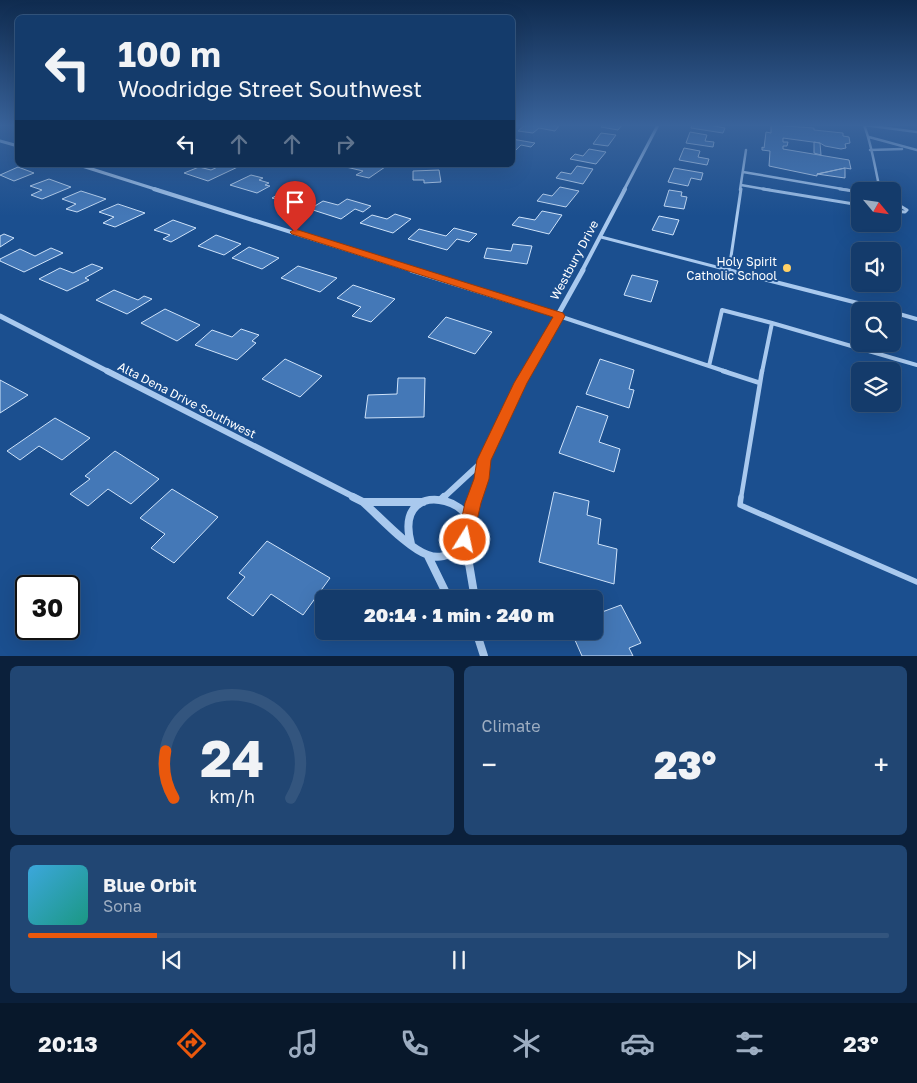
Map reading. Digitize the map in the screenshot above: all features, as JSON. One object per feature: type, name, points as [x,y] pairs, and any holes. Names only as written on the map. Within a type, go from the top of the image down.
[{"type":"street","name":"Westbury Drive","points":[[468,522],[482,479],[484,460],[520,383],[559,316],[642,156]]},
{"type":"street","points":[[85,167],[559,316]]},
{"type":"street","name":"Alta Dena Drive Southwest","points":[[0,316],[364,502],[411,544]]},
{"type":"street","name":"Westbury Drive","points":[[442,499],[484,460]]},
{"type":"street","points":[[442,499],[459,506],[465,513],[468,531],[465,540],[459,548],[450,554],[439,557],[428,556],[418,551],[411,544],[406,535],[406,525],[409,516],[423,502],[442,499]]},
{"type":"street","name":"Alta Dena Drive Southwest","points":[[364,502],[423,502]]},
{"type":"street","points":[[465,540],[473,590]]},
{"type":"street","points":[[428,556],[445,590]]},
{"type":"street","points":[[479,640],[484,656]]},
{"type":"lane","points":[[729,270],[745,156]]},
{"type":"lane","points":[[871,156],[878,182]]},
{"type":"lane","points":[[743,172],[851,190]]},
{"type":"lane","points":[[741,185],[851,203]]},
{"type":"lane","points":[[901,206],[907,210],[901,212]]},
{"type":"lane","points":[[600,237],[854,302]]},
{"type":"lane","points":[[709,366],[722,310],[917,365]]},
{"type":"lane","points":[[901,314],[917,318]]},
{"type":"lane","points":[[559,316],[760,383]]},
{"type":"lane","points":[[772,323],[740,505],[917,582]]},
{"type":"building","points":[[573,156],[603,156],[596,164],[570,159]]},
{"type":"building","points":[[681,156],[698,156],[709,159],[707,165],[679,160]]},
{"type":"building","points":[[770,156],[823,156],[849,160],[851,169],[845,168],[817,174],[817,176],[769,166]]},
{"type":"building","points":[[577,166],[593,169],[583,184],[556,178],[561,172],[571,174]]},
{"type":"building","points":[[18,167],[34,173],[14,181],[0,175]]},
{"type":"building","points":[[199,167],[211,170],[218,167],[238,167],[208,181],[184,173]]},
{"type":"building","points":[[346,167],[385,167],[369,178],[356,175],[363,171]]},
{"type":"building","points":[[674,168],[703,173],[701,180],[691,178],[688,186],[668,182]]},
{"type":"building","points":[[845,168],[845,178],[817,174],[827,172]]},
{"type":"building","points":[[439,170],[441,182],[424,183],[424,180],[413,180],[413,171]]},
{"type":"building","points":[[251,175],[263,178],[259,180],[269,183],[265,185],[270,186],[257,193],[230,185]]},
{"type":"building","points":[[49,179],[71,187],[42,199],[31,195],[42,190],[30,186]]},
{"type":"building","points":[[293,186],[307,190],[299,194],[314,199],[301,207],[272,198]]},
{"type":"building","points":[[560,187],[579,191],[566,207],[537,201],[543,194],[552,196]]},
{"type":"building","points":[[669,190],[682,192],[681,196],[687,197],[684,209],[664,206]]},
{"type":"building","points":[[81,191],[106,199],[77,212],[66,209],[76,204],[62,199]]},
{"type":"building","points":[[347,199],[371,206],[363,212],[355,209],[341,219],[310,209],[323,201],[338,205]]},
{"type":"building","points":[[118,204],[145,213],[115,227],[103,223],[114,217],[99,212]]},
{"type":"building","points":[[542,211],[562,215],[549,234],[512,225],[519,217],[535,220]]},
{"type":"building","points":[[395,214],[411,219],[393,233],[360,223],[372,215],[387,219]]},
{"type":"building","points":[[659,216],[679,220],[673,235],[652,230]]},
{"type":"building","points":[[173,220],[196,228],[171,242],[163,239],[170,235],[154,230]]},
{"type":"building","points":[[454,228],[477,234],[469,242],[457,239],[447,250],[408,239],[419,229],[446,236]]},
{"type":"building","points":[[4,234],[14,238],[0,247],[0,236]]},
{"type":"building","points":[[216,235],[241,244],[224,255],[198,246]]},
{"type":"building","points":[[513,244],[532,246],[527,264],[484,258],[487,248],[511,251]]},
{"type":"building","points":[[249,247],[279,258],[262,269],[232,258]]},
{"type":"building","points":[[51,248],[63,253],[24,272],[0,261],[0,259],[20,249],[35,256]]},
{"type":"building","points":[[92,264],[103,268],[85,278],[89,280],[67,291],[39,279],[60,268],[73,273]]},
{"type":"building","points":[[298,266],[337,278],[320,292],[281,278]]},
{"type":"building","points":[[632,275],[658,281],[651,302],[624,295]]},
{"type":"building","points":[[353,285],[395,299],[371,322],[352,316],[361,307],[337,298]]},
{"type":"building","points":[[114,290],[138,300],[144,296],[152,299],[127,314],[96,300]]},
{"type":"building","points":[[165,309],[200,325],[177,341],[141,323]]},
{"type":"building","points":[[446,317],[492,332],[475,354],[428,337]]},
{"type":"building","points":[[241,329],[259,335],[252,341],[256,343],[237,360],[195,345],[212,330],[232,337]]},
{"type":"building","points":[[285,359],[322,376],[300,397],[262,379]]},
{"type":"building","points":[[600,359],[634,370],[629,389],[634,390],[629,408],[586,394]]},
{"type":"building","points":[[398,378],[425,378],[424,417],[365,418],[368,395],[397,394]]},
{"type":"building","points":[[0,380],[28,395],[0,413]]},
{"type":"building","points":[[577,406],[608,416],[599,442],[620,449],[614,472],[559,453]]},
{"type":"building","points":[[55,418],[90,438],[62,460],[39,446],[20,460],[7,451]]},
{"type":"building","points":[[115,451],[159,479],[131,504],[108,489],[88,506],[70,494],[90,479],[85,476]]},
{"type":"building","points":[[172,489],[218,517],[174,563],[151,548],[165,534],[140,518]]},
{"type":"building","points":[[554,492],[589,501],[587,515],[601,519],[598,544],[617,549],[614,584],[539,562]]},
{"type":"building","points":[[267,541],[330,578],[321,590],[315,590],[315,599],[303,615],[271,594],[253,616],[227,598],[245,577],[239,573]]},
{"type":"building","points":[[621,605],[641,643],[629,648],[633,656],[582,656],[575,640],[603,640],[603,612]]},
{"type":"place","name":"Holy Spirit Catholic School","points":[[787,268]]},
{"type":"route","points":[[295,232],[559,316],[520,383],[484,460],[482,479],[473,503],[465,540]]}]
